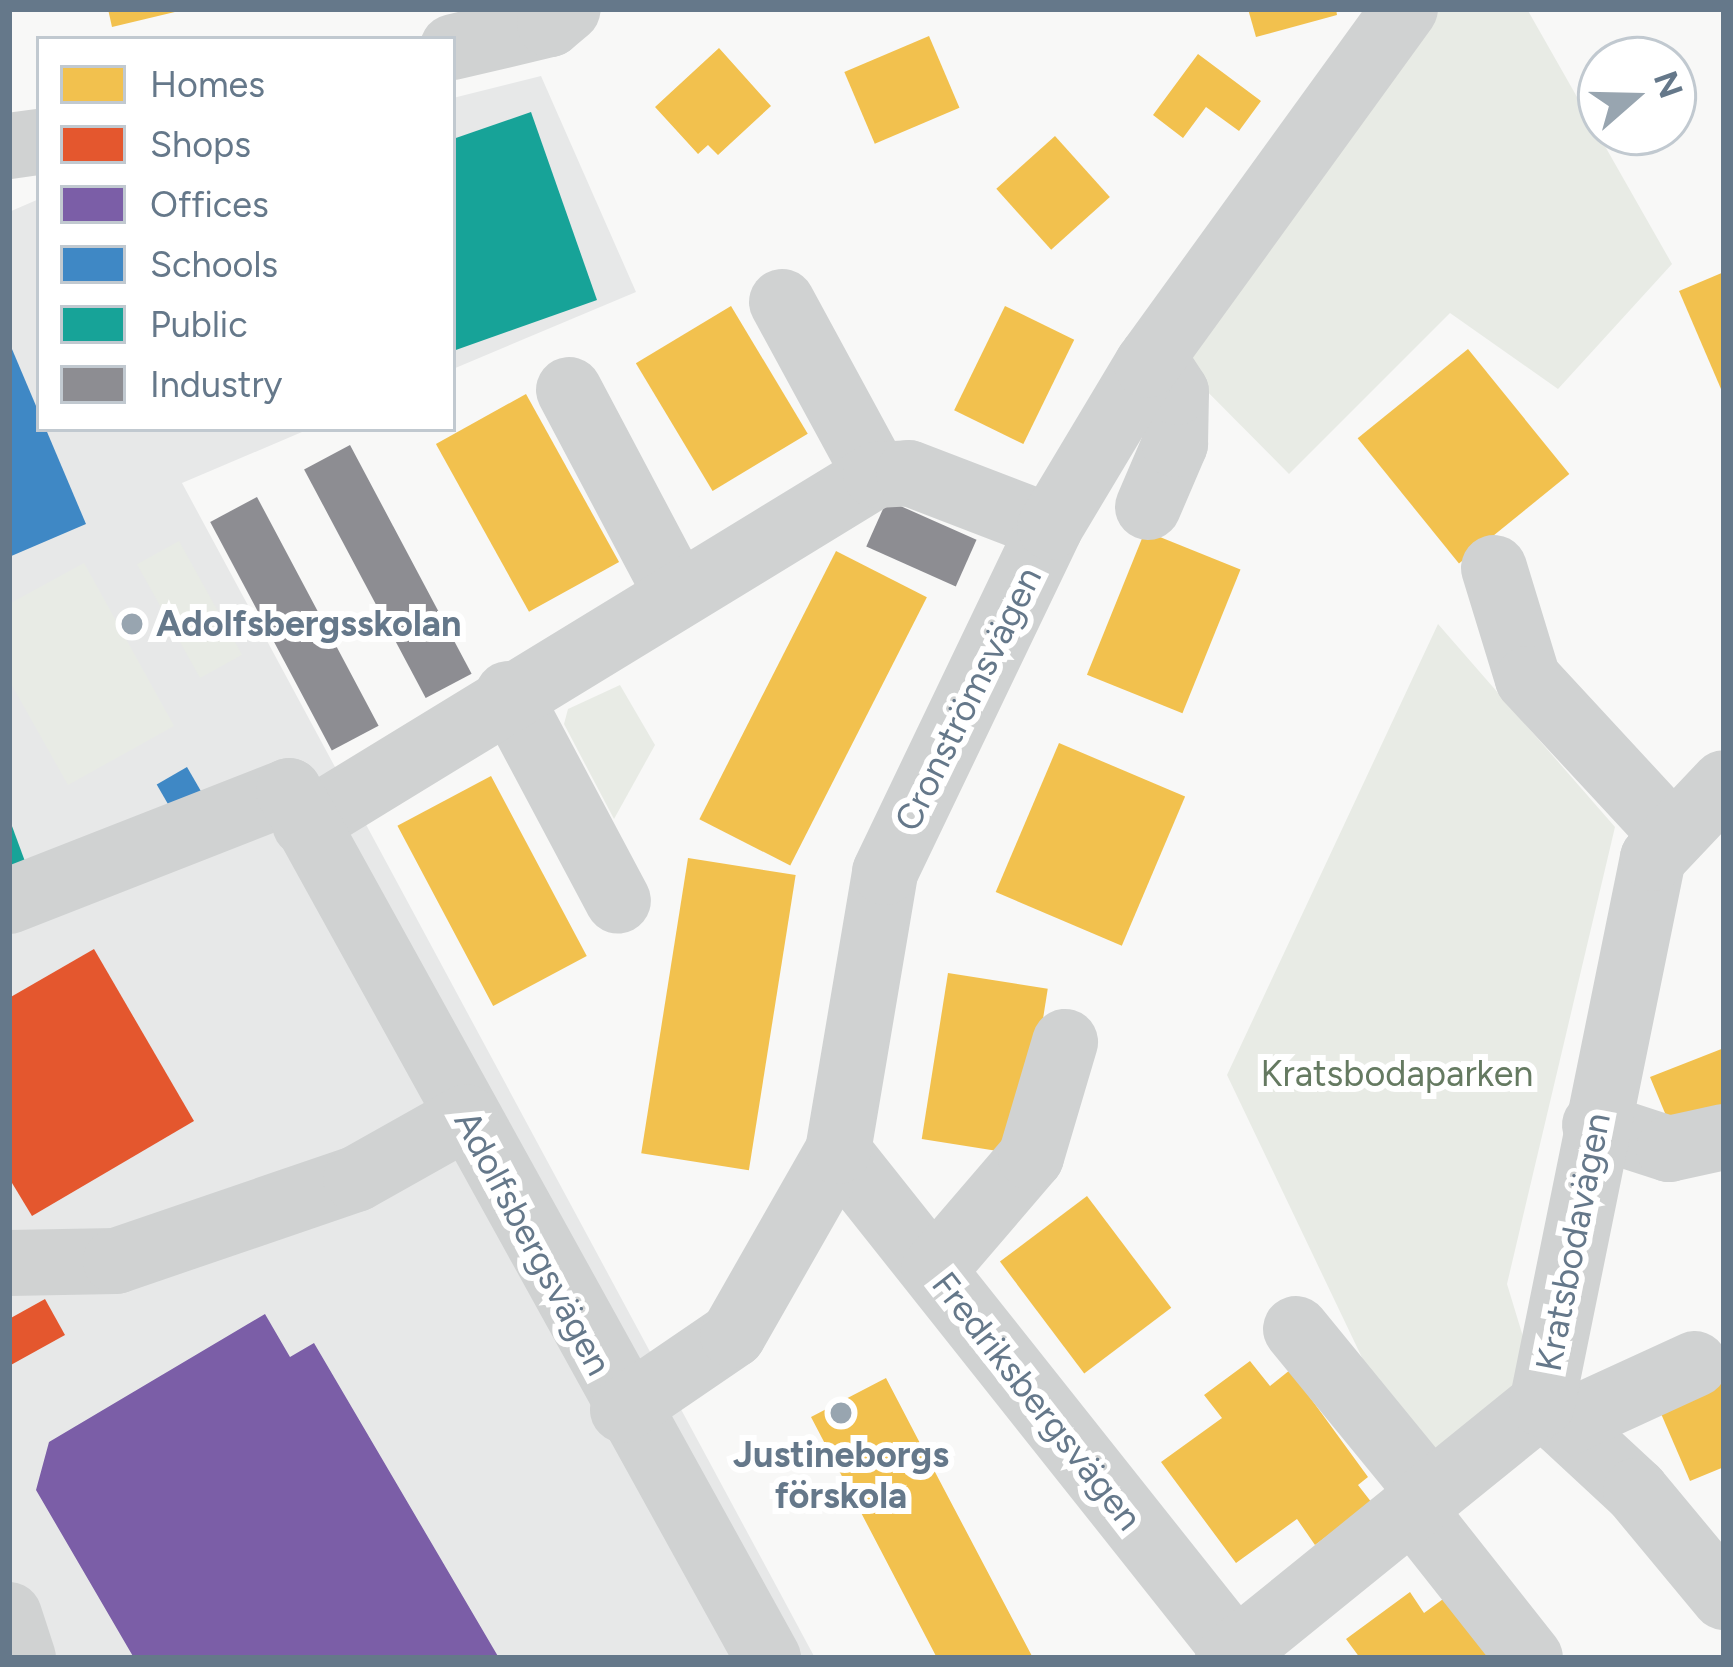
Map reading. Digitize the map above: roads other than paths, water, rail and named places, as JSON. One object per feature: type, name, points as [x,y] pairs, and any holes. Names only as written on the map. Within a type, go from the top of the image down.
[{"type":"street","points":[[456,46],[550,24],[568,9]]},
{"type":"street","name":"Cronströmsvägen","points":[[623,1410],[733,1335],[838,1151],[885,872],[1050,527],[1153,357],[1406,9]]},
{"type":"street","points":[[782,302],[876,476]]},
{"type":"street","points":[[1148,507],[1175,427],[1176,392],[1153,357]]},
{"type":"street","points":[[569,390],[677,594]]},
{"type":"street","points":[[9,901],[297,807],[508,694],[876,476],[909,473],[1050,527]]},
{"type":"street","points":[[1494,568],[1528,679],[1669,831]]},
{"type":"street","points":[[508,694],[618,901]]},
{"type":"street","name":"Kratsbodavägen","points":[[1232,1655],[1422,1502],[1553,1414],[1595,1125],[1653,857],[1669,831],[1724,783]]},
{"type":"street","name":"Adolfsbergsvägen","points":[[297,807],[623,1410],[768,1658]]},
{"type":"street","points":[[934,1270],[1031,1157],[1066,1042]]},
{"type":"street","points":[[9,1263],[116,1261],[356,1180],[466,1117]]},
{"type":"street","points":[[1595,1125],[1669,1148],[1724,1137]]},
{"type":"street","name":"Fredriksbergsvägen","points":[[838,1151],[1232,1655]]},
{"type":"street","points":[[1296,1329],[1531,1658]]},
{"type":"street","points":[[1694,1364],[1553,1414],[1724,1598]]},
{"type":"street","points":[[9,1615],[23,1658]]},
{"type":"place","name":"Adolfsbergsskolan","points":[[132,624]]},
{"type":"place","name":"Justineborgs förskola","points":[[841,1413]]},
{"type":"park label","name":"Kratsbodaparken","points":[[1397,1074]]}]
